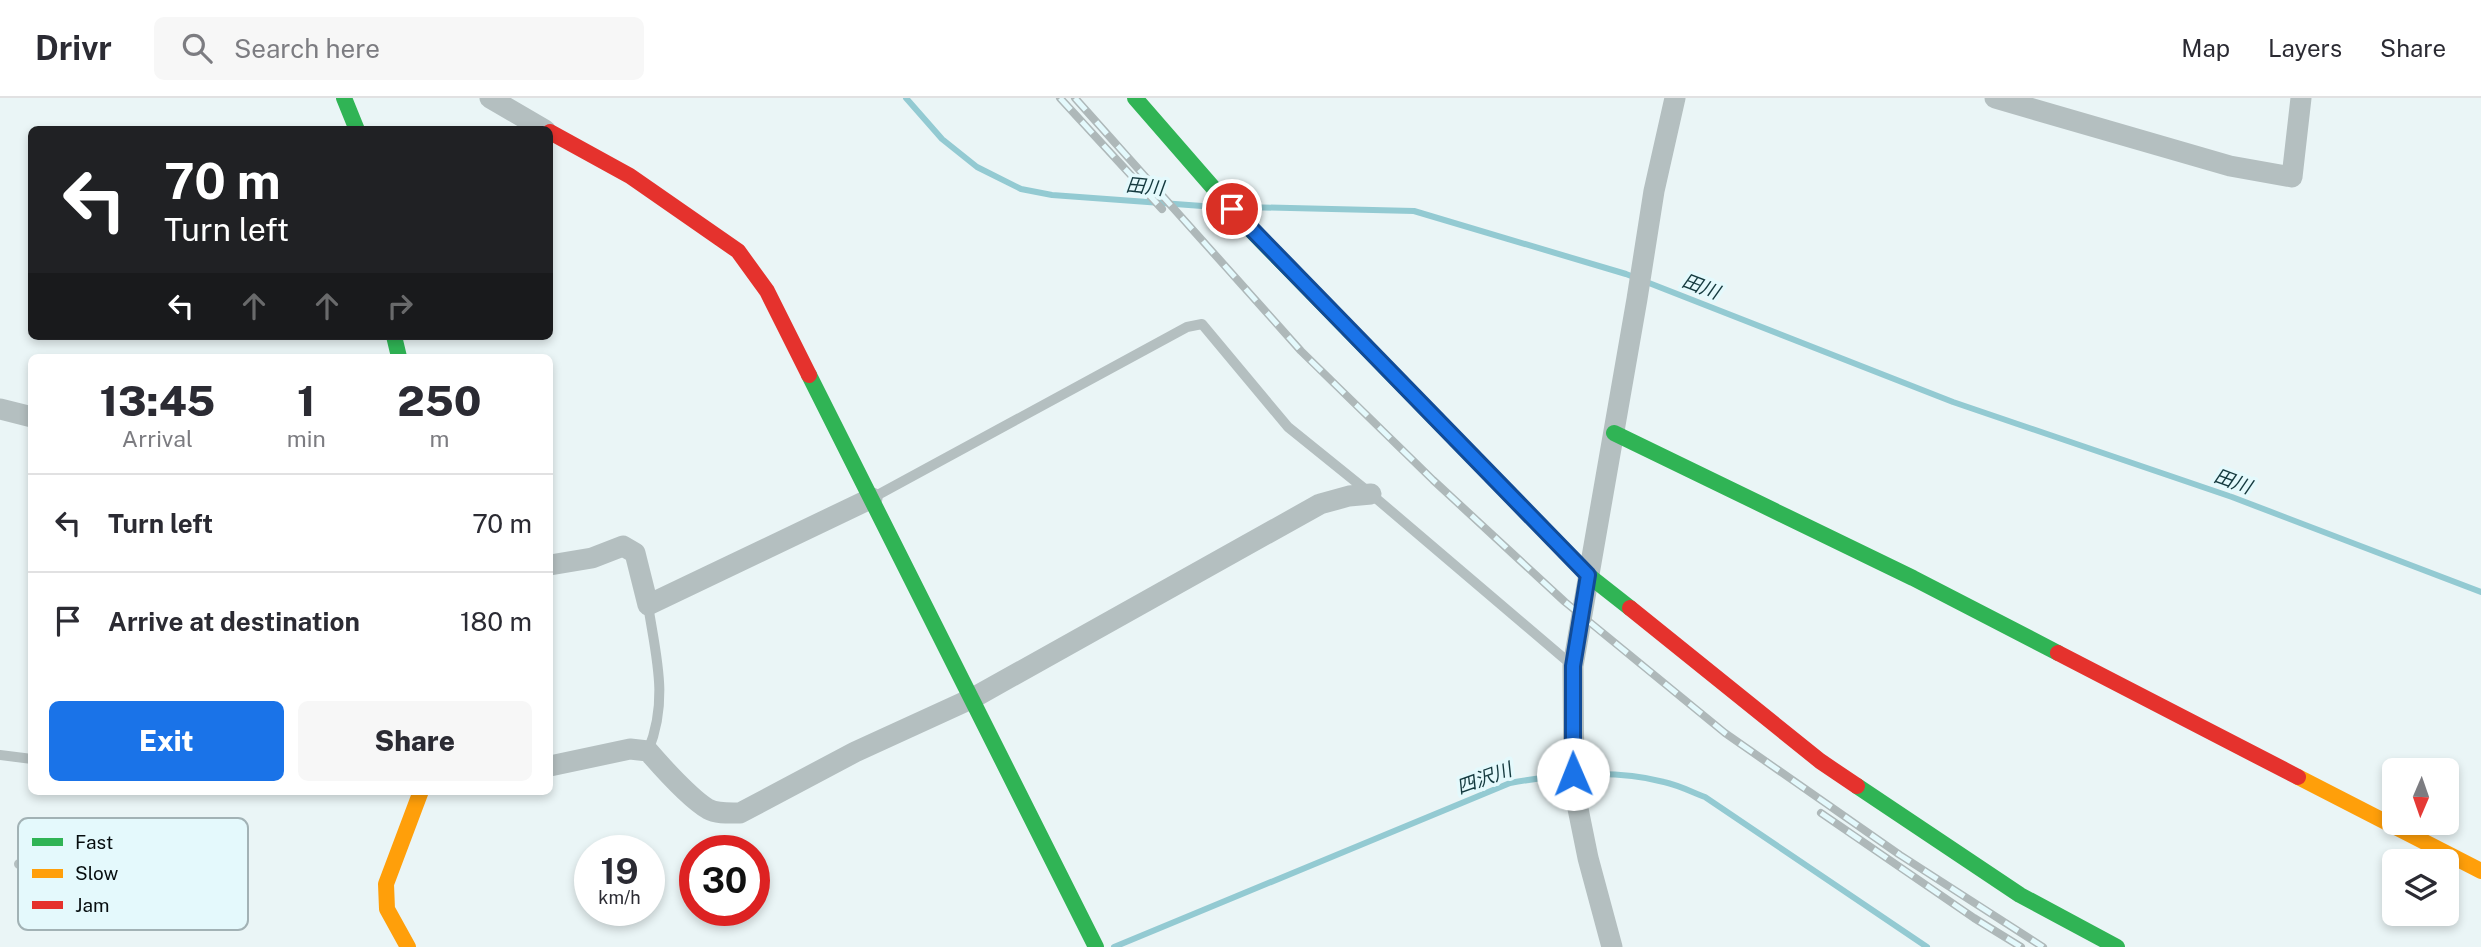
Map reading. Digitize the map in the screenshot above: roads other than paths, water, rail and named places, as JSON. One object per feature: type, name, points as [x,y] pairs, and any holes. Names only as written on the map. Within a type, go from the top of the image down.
[{"type":"street","points":[[344,98],[355,126]]},
{"type":"street","points":[[490,98],[538,126]]},
{"type":"street","points":[[1135,98],[1243,222],[1588,575],[1820,761],[2020,895],[2117,947]]},
{"type":"street","points":[[1612,947],[1588,858],[1574,789],[1573,666],[1658,165],[1675,98]]},
{"type":"street","points":[[1995,98],[2230,166],[2292,177],[2301,98]]},
{"type":"street","points":[[553,134],[629,176],[737,251],[767,291],[1095,945]]},
{"type":"street","points":[[0,409],[28,416]]},
{"type":"street","points":[[1614,432],[1913,578],[2481,871]]},
{"type":"street","points":[[553,765],[629,749],[648,751],[708,809],[721,813],[740,813],[855,752],[973,698],[1320,504],[1349,496],[1371,494]]},
{"type":"street","points":[[553,564],[592,558],[623,546],[635,553],[648,605],[872,498]]},
{"type":"street","points":[[408,947],[387,909],[386,884],[419,795]]},
{"type":"lane","points":[[872,498],[1187,327],[1202,324],[1288,427],[1573,666]]},
{"type":"lane","points":[[648,605],[661,682],[656,730],[648,751]]},
{"type":"lane","points":[[0,755],[28,758]]},
{"type":"waterway","name":"田川","points":[[906,98],[942,139],[977,167],[1021,189],[1052,195],[1216,207]]},
{"type":"waterway","name":"田川","points":[[1244,207],[1414,211],[1626,274],[1953,402],[2232,497],[2481,592]]},
{"type":"waterway","name":"四沢川","points":[[1114,947],[1510,783],[1568,775],[1606,774],[1664,782],[1705,797],[1927,947]]},
{"type":"railway","points":[[1060,98],[1162,209]]},
{"type":"railway","points":[[1075,98],[1301,351],[1433,480],[1565,602],[1725,733],[1900,855],[2043,947]]},
{"type":"railway","points":[[1821,813],[2021,947]]}]
